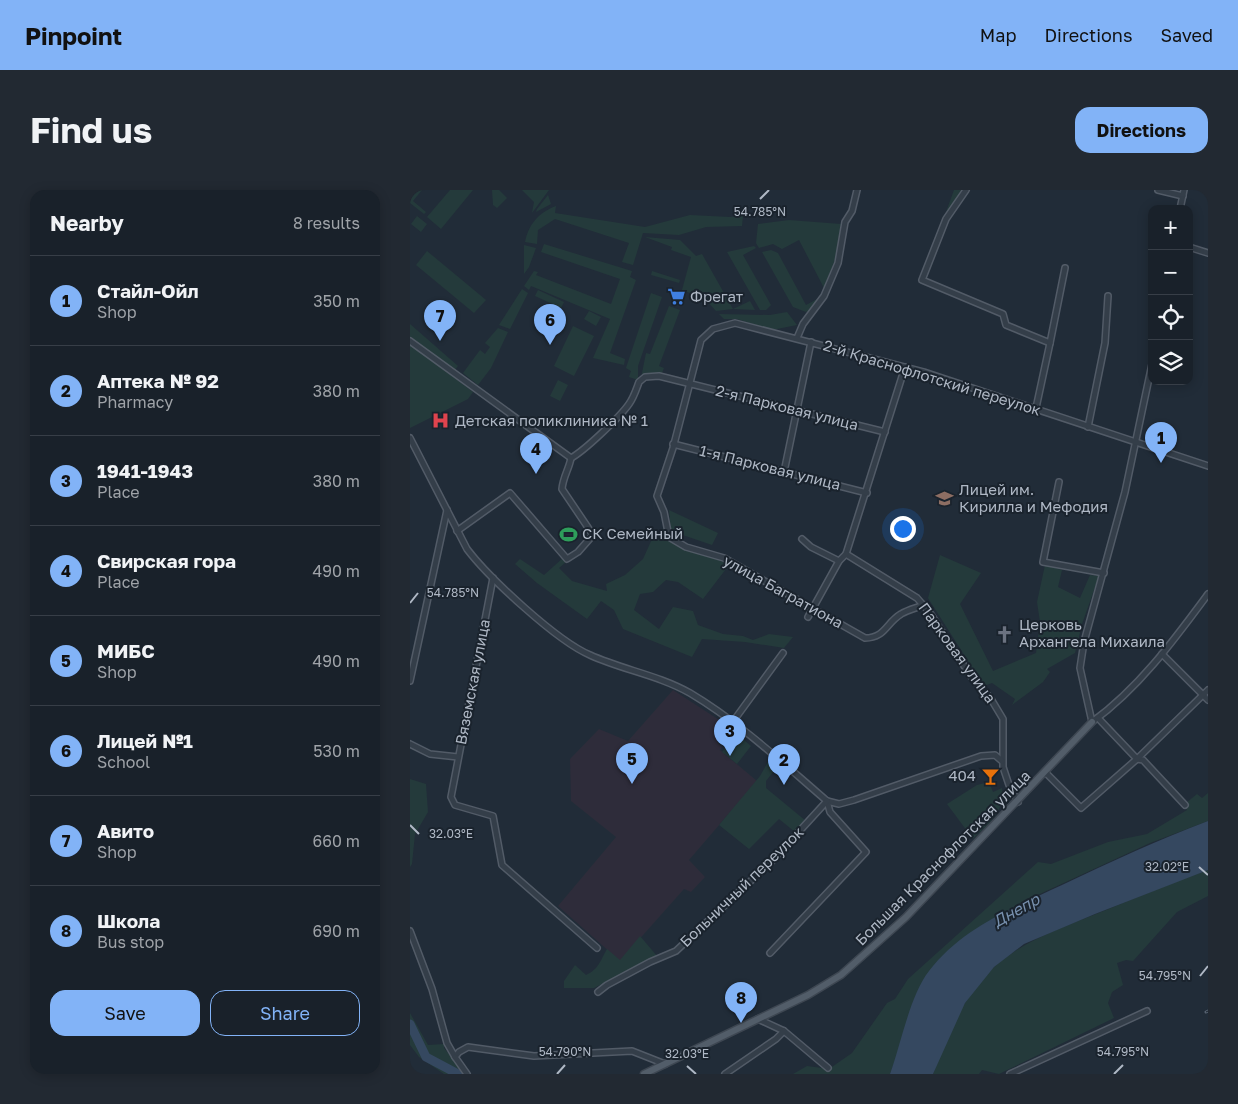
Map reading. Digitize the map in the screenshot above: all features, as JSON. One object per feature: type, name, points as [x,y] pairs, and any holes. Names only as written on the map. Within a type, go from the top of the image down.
[{"type":"main road","name":"Большая Краснофлотская улица","points":[[644,1074],[808,995],[841,975],[906,917],[1095,720]]},
{"type":"street","points":[[797,338],[803,324],[824,296],[838,263],[845,222],[852,211],[857,190]]},
{"type":"street","points":[[966,190],[946,219],[922,280],[1003,314],[1006,325],[1050,343]]},
{"type":"street","points":[[1158,190],[1183,196]]},
{"type":"street","points":[[1181,205],[1184,190]]},
{"type":"street","points":[[1193,248],[1208,252]]},
{"type":"street","points":[[1036,408],[1066,268]]},
{"type":"street","points":[[1088,427],[1104,343],[1108,296]]},
{"type":"street","name":"2-й Краснофлотский переулок","points":[[689,384],[701,340],[713,329],[735,323],[905,367],[1036,408],[1208,466]]},
{"type":"street","points":[[410,341],[571,458]]},
{"type":"street","points":[[784,472],[811,342]]},
{"type":"street","points":[[808,617],[840,561],[846,554],[867,493],[905,367]]},
{"type":"street","points":[[457,531],[510,493],[567,559],[578,552],[594,535],[562,489],[563,477],[569,468],[571,458],[588,447],[626,408],[639,382],[645,377],[660,376],[689,384]]},
{"type":"street","name":"2-я Парковая улица","points":[[689,384],[885,432]]},
{"type":"street","name":"улица Багратиона","points":[[689,384],[657,496],[664,512],[669,537],[686,547],[724,558],[866,638],[875,638],[883,634],[900,614],[924,605]]},
{"type":"street","points":[[1148,384],[1136,442],[1104,573],[1084,642],[1080,668],[1095,720],[1137,759],[1143,760],[1186,805]]},
{"type":"street","points":[[410,438],[457,531],[479,564],[493,578],[579,649],[676,685],[732,723],[827,801],[839,804],[854,800],[981,756],[994,755],[1002,761]]},
{"type":"street","name":"1-я Парковая улица","points":[[673,444],[867,493]]},
{"type":"street","points":[[1059,482],[1043,562],[1104,573]]},
{"type":"street","points":[[410,682],[448,510]]},
{"type":"street","points":[[802,539],[811,547],[840,561]]},
{"type":"street","name":"Парковая улица","points":[[846,554],[917,598],[924,605],[970,675],[1000,712],[1003,719],[1002,761],[1009,785],[1018,802]]},
{"type":"street","name":"Вяземская улица","points":[[493,578],[451,797],[455,804],[493,816],[502,865],[597,948]]},
{"type":"street","name":"Большая Краснофлотская улица","points":[[1095,720],[1162,654],[1208,594]]},
{"type":"street","points":[[732,723],[783,653]]},
{"type":"street","points":[[1162,654],[1208,700]]},
{"type":"street","points":[[1046,772],[1081,808],[1137,759],[1208,690]]},
{"type":"street","name":"Вяземская улица","points":[[410,744],[430,754],[458,756]]},
{"type":"street","points":[[770,952],[866,852],[830,812],[827,801]]},
{"type":"street","name":"Больничный переулок","points":[[598,992],[607,985],[650,962],[676,951],[772,860],[827,801]]},
{"type":"street","points":[[410,931],[432,989],[447,1043],[467,1074]]},
{"type":"street","points":[[1010,1074],[1147,1011]]},
{"type":"street","points":[[758,1019],[784,1031],[828,1068]]},
{"type":"street","points":[[725,1074],[776,1039],[784,1031]]},
{"type":"street","points":[[456,1057],[459,1052],[468,1047],[534,1056],[632,1051],[665,1064]]},
{"type":"shaded area","points":[[673,690],[730,727],[717,742],[722,747],[720,750],[757,781],[689,860],[705,877],[691,892],[684,889],[620,961],[558,906],[616,837],[571,801],[570,759],[599,729],[628,741]]},
{"type":"green space","points":[[410,190],[422,190],[413,201],[426,212],[424,214],[410,203]]},
{"type":"green space","points":[[450,190],[473,190],[441,229],[427,217]]},
{"type":"green space","points":[[492,190],[499,190],[507,198],[497,208],[493,205]]},
{"type":"green space","points":[[522,190],[549,190],[532,213],[534,202]]},
{"type":"green space","points":[[954,190],[961,190],[951,208],[946,212]]},
{"type":"green space","points":[[548,195],[551,204],[536,212],[537,209]]},
{"type":"green space","points":[[556,206],[555,213],[645,227],[690,215],[730,217],[743,215],[742,226],[706,227],[679,235],[643,233],[633,265],[622,262],[629,243],[555,219],[538,230],[537,244],[525,242],[535,220],[544,212]]},
{"type":"green space","points":[[417,216],[427,224],[421,232],[411,224]]},
{"type":"green space","points":[[789,220],[841,224],[836,257],[824,288],[799,240],[782,249],[773,244],[759,248],[756,243],[758,224]]},
{"type":"green space","points":[[645,237],[680,240],[696,256],[702,254],[733,309],[716,311],[704,298],[682,290],[691,257],[671,250],[672,247]]},
{"type":"green space","points":[[544,244],[632,271],[630,277],[636,280],[610,353],[625,359],[624,365],[593,358],[610,319],[531,286],[529,290],[524,286],[534,271],[538,272],[536,275],[611,304],[620,279],[541,252]]},
{"type":"green space","points":[[524,245],[536,248],[529,267],[524,274]]},
{"type":"green space","points":[[754,246],[756,248],[743,255],[771,305],[766,310],[760,310],[727,252]]},
{"type":"green space","points":[[771,250],[778,253],[806,305],[823,296],[813,309],[806,312],[793,307],[762,252]]},
{"type":"green space","points":[[427,251],[486,300],[474,313],[416,265]]},
{"type":"green space","points":[[652,271],[680,280],[679,283],[651,275]]},
{"type":"green space","points":[[522,289],[528,293],[510,329],[499,325]]},
{"type":"green space","points":[[538,290],[564,302],[561,308],[535,296]]},
{"type":"green space","points":[[651,293],[662,297],[638,366],[638,380],[629,377],[631,371],[626,368]]},
{"type":"green space","points":[[750,301],[755,310],[733,309]]},
{"type":"green space","points":[[669,306],[680,310],[659,366],[664,368],[662,373],[648,373],[641,378],[646,353],[650,354]]},
{"type":"green space","points":[[589,311],[601,317],[596,326],[584,319]]},
{"type":"green space","points":[[787,312],[797,325],[772,330],[737,319],[724,319],[719,314],[770,315]]},
{"type":"green space","points":[[410,324],[458,366],[454,371],[410,339]]},
{"type":"green space","points":[[573,326],[594,336],[574,376],[554,366]]},
{"type":"green space","points":[[498,328],[508,332],[491,368],[478,385],[463,373],[480,350],[485,354],[490,347],[485,343]]},
{"type":"green space","points":[[410,344],[473,392],[468,399],[410,428]]},
{"type":"green space","points":[[558,380],[568,385],[560,401],[550,396]]},
{"type":"green space","points":[[669,510],[718,533],[712,545],[671,531]]},
{"type":"green space","points":[[664,519],[667,537],[682,546],[729,565],[703,599],[678,582],[666,580],[653,592],[640,594],[634,610],[659,629],[673,607],[693,611],[698,625],[723,634],[743,636],[753,640],[769,634],[793,637],[784,648],[745,642],[702,639],[692,657],[623,629],[614,610],[601,601],[587,619],[537,583],[515,564],[520,559],[544,575],[563,558],[566,562],[559,568],[572,581],[607,591],[606,584],[625,575],[643,559],[652,539],[664,528]]},
{"type":"green space","points":[[940,555],[981,573],[960,604],[993,671],[1036,653],[1040,622],[1037,602],[1045,565],[1062,570],[1058,587],[1080,598],[1090,575],[1099,576],[1082,624],[1075,653],[1047,669],[1050,672],[1043,682],[1012,705],[1015,699],[992,683],[984,686],[928,598]]},
{"type":"green space","points":[[737,734],[751,746],[737,764],[722,752]]},
{"type":"green space","points":[[769,760],[777,767],[766,781],[766,788],[806,821],[795,832],[779,819],[749,849],[719,825],[760,776]]},
{"type":"green space","points":[[410,779],[426,784],[428,812],[415,834],[412,864],[410,867]]},
{"type":"green space","points":[[989,782],[993,792],[1002,788],[1001,804],[995,816],[973,839],[947,804],[977,785]]},
{"type":"green space","points":[[1208,793],[1208,821],[1150,843],[1016,905],[895,1061],[890,1074],[793,1074],[807,1066],[829,1069],[852,1053],[887,1003],[895,999],[908,979],[1038,862],[1051,864],[1108,842],[1147,834],[1187,810],[1185,807],[1188,804],[1186,803],[1197,794],[1202,798]]},
{"type":"green space","points":[[1208,870],[1208,896],[1177,912],[1133,961],[1126,960],[1117,963],[1123,985],[1112,992],[1108,1003],[1114,1018],[999,1074],[982,1070],[979,1074],[933,1074],[947,1038],[964,1004],[979,983],[1006,958],[1054,931]]},
{"type":"green space","points":[[640,936],[657,956],[594,988],[564,988],[564,981],[575,965],[586,975],[590,973],[597,967],[607,949],[620,960]]},
{"type":"green space","points":[[410,1013],[428,1045],[444,1044],[444,1048],[465,1074],[444,1074],[419,1057],[410,1045]]},
{"type":"water","name":"Днепр","points":[[1208,821],[1208,870],[1024,944],[994,967],[965,1003],[933,1074],[890,1074],[911,1006],[922,981],[942,956],[957,942],[990,920],[1025,902],[1134,852]]},
{"type":"waterway","points":[[410,1024],[426,1057],[458,1074]]},
{"type":"place","name":"Фрегат","points":[[676,297]]},
{"type":"place","name":"Авито","points":[[440,341]]},
{"type":"place","name":"Лицей №1","points":[[550,345]]},
{"type":"place","name":"Детская поликлиника № 1","points":[[441,421]]},
{"type":"place","name":"Стайл-Ойл","points":[[1161,463]]},
{"type":"place","name":"Свирская гора","points":[[536,474]]},
{"type":"place","name":"Лицей им. Кирилла и Мефодия","points":[[945,499]]},
{"type":"place","name":"СК Семейный","points":[[568,534]]},
{"type":"place","name":"Церковь Архангела Михаила","points":[[1005,634]]},
{"type":"place","name":"1941-1943","points":[[730,756]]},
{"type":"place","name":"404","points":[[990,776]]},
{"type":"place","name":"МИБС","points":[[632,784]]},
{"type":"place","name":"Аптека № 92","points":[[784,785]]},
{"type":"place","name":"Школа","points":[[741,1023]]}]
